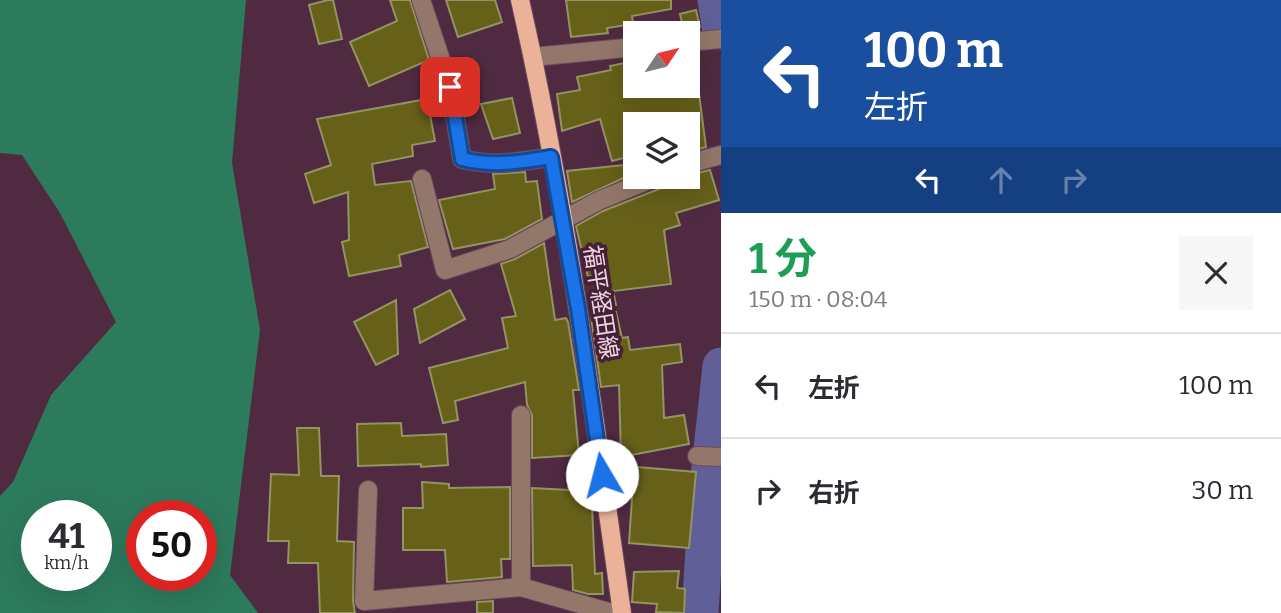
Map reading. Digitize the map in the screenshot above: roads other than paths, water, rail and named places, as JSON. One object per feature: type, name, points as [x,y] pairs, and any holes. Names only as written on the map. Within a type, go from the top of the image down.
[{"type":"main road","name":"福平経田線","points":[[520,0],[533,57],[578,309],[622,613]]},
{"type":"street","points":[[421,0],[450,87],[462,159],[484,164],[517,163],[551,157]]},
{"type":"street","points":[[533,57],[623,48]]},
{"type":"street","points":[[700,161],[721,155]]},
{"type":"street","points":[[422,179],[445,270],[510,249],[562,219],[627,189]]},
{"type":"street","points":[[520,415],[521,587]]},
{"type":"street","points":[[697,456],[721,457]]},
{"type":"street","points":[[368,490],[364,600],[521,587],[611,613]]},
{"type":"waterway","points":[[716,0],[721,31]]},
{"type":"waterway","points":[[700,613],[708,486],[721,366]]}]
